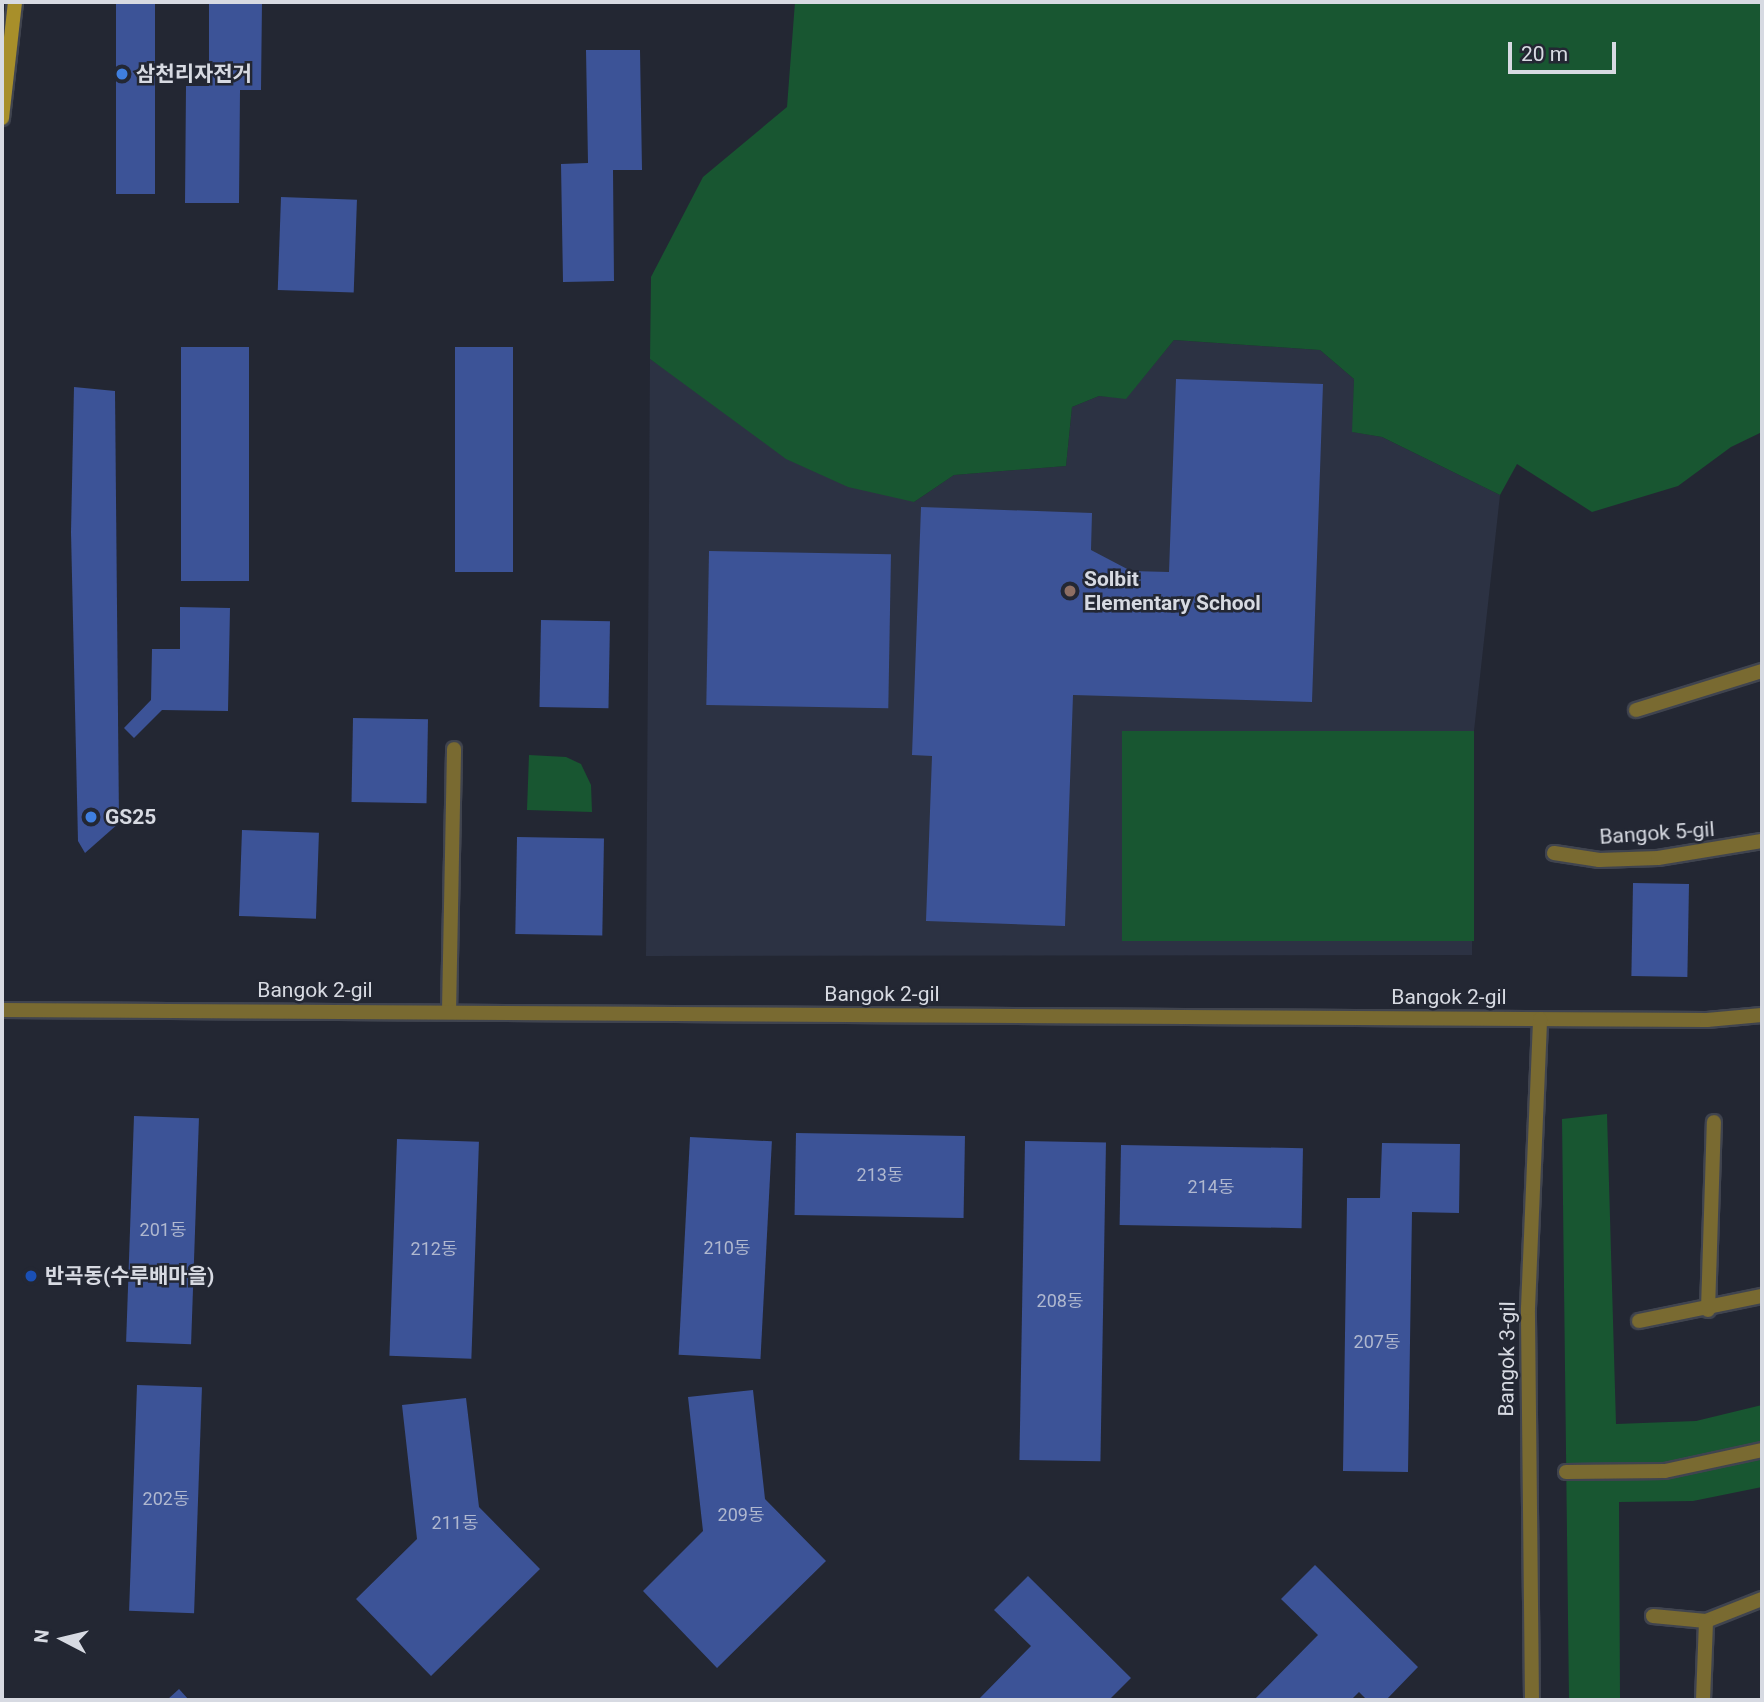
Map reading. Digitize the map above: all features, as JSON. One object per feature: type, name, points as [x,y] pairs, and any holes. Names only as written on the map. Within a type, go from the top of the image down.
[{"type":"street","points":[[2,118],[15,2]]},
{"type":"street","points":[[1636,710],[1762,671]]},
{"type":"street","points":[[449,1012],[454,749]]},
{"type":"street","name":"Bangok 5-gil","points":[[1554,853],[1599,860],[1658,858],[1762,841]]},
{"type":"street","name":"Bangok 2-gil","points":[[2,1010],[1717,1020],[1762,1015]]},
{"type":"street","name":"Bangok 3-gil","points":[[1532,1700],[1528,1308],[1540,1019]]},
{"type":"street","points":[[1708,1310],[1714,1122]]},
{"type":"street","points":[[1639,1321],[1708,1310],[1762,1296]]},
{"type":"street","points":[[1566,1472],[1665,1471],[1762,1450]]},
{"type":"street","points":[[1653,1616],[1706,1621],[1762,1599]]},
{"type":"street","points":[[1703,1700],[1706,1621]]},
{"type":"shaded area","name":"Solbit Elementary School","points":[[1174,340],[1320,350],[1354,379],[1353,432],[1382,437],[1500,495],[1474,731],[1472,955],[646,956],[650,359],[702,394],[914,502],[954,475],[1066,466],[1072,407],[1099,396],[1126,398]]},
{"type":"green space","points":[[795,2],[1762,2],[1762,432],[1731,447],[1678,486],[1592,512],[1517,464],[1500,495],[1382,437],[1352,432],[1354,379],[1320,350],[1174,340],[1126,399],[1099,396],[1072,407],[1066,466],[954,475],[914,502],[848,487],[786,459],[650,359],[651,277],[703,177],[787,107]]},
{"type":"green space","points":[[1122,731],[1474,731],[1474,941],[1122,941]]},
{"type":"green space","points":[[529,755],[566,757],[581,764],[591,785],[592,812],[527,810]]},
{"type":"green space","points":[[1607,1114],[1616,1424],[1696,1421],[1762,1405],[1762,1487],[1693,1501],[1619,1502],[1620,1700],[1569,1700],[1562,1119]]},
{"type":"building","points":[[116,2],[155,2],[155,194],[116,194]]},
{"type":"building","points":[[209,2],[262,2],[261,90],[240,90],[239,203],[185,203],[186,86],[209,86]]},
{"type":"building","points":[[586,50],[640,50],[642,170],[613,170],[614,281],[563,282],[561,164],[588,163]]},
{"type":"building","points":[[281,197],[357,200],[354,293],[278,290]]},
{"type":"building","points":[[181,347],[249,347],[249,581],[181,581]]},
{"type":"building","points":[[455,347],[513,347],[513,572],[455,572]]},
{"type":"building","points":[[1176,379],[1323,384],[1312,702],[1073,695],[1065,926],[926,921],[932,756],[912,755],[921,507],[1092,513],[1091,550],[1131,571],[1169,572]]},
{"type":"building","points":[[74,387],[115,391],[119,823],[85,853],[78,841],[71,532]]},
{"type":"building","points":[[709,551],[891,554],[888,708],[706,705]]},
{"type":"building","points":[[180,607],[230,608],[228,711],[162,710],[134,738],[124,728],[151,700],[152,649],[180,649]]},
{"type":"building","points":[[541,620],[610,621],[608,708],[539,707]]},
{"type":"building","points":[[353,718],[428,719],[427,803],[352,802]]},
{"type":"building","points":[[242,830],[319,833],[316,919],[239,916]]},
{"type":"building","points":[[517,837],[604,839],[602,936],[515,934]]},
{"type":"building","points":[[1633,883],[1689,884],[1687,977],[1631,976]]},
{"type":"building","points":[[134,1116],[199,1118],[191,1344],[126,1342]]},
{"type":"building","points":[[796,1133],[965,1136],[964,1218],[795,1215]]},
{"type":"building","points":[[690,1137],[772,1141],[760,1359],[679,1355]]},
{"type":"building","points":[[397,1139],[479,1142],[471,1359],[389,1356]]},
{"type":"building","points":[[1025,1141],[1106,1142],[1100,1461],[1019,1460]]},
{"type":"building","points":[[1382,1143],[1460,1144],[1459,1213],[1412,1212],[1408,1472],[1343,1471],[1347,1198],[1380,1198]]},
{"type":"building","points":[[1121,1145],[1303,1148],[1302,1228],[1120,1225]]},
{"type":"building","points":[[137,1385],[202,1387],[194,1613],[129,1611]]},
{"type":"building","points":[[753,1390],[765,1499],[826,1561],[717,1668],[643,1591],[703,1531],[688,1397]]},
{"type":"building","points":[[466,1398],[479,1507],[540,1569],[431,1676],[356,1599],[417,1539],[402,1405]]},
{"type":"building","points":[[1315,1565],[1418,1667],[1386,1700],[1367,1700],[1359,1692],[1351,1700],[1254,1700],[1318,1635],[1281,1599]]},
{"type":"building","points":[[1028,1576],[1131,1678],[1109,1700],[978,1700],[1031,1646],[994,1610]]},
{"type":"building","points":[[179,1689],[189,1700],[167,1700]]},
{"type":"place","name":"삼천리자전거","points":[[122,74]]},
{"type":"place","name":"Solbit Elementary School","points":[[1070,591]]},
{"type":"place","name":"GS25","points":[[91,817]]},
{"type":"place","name":"반곡동(수루배마을)","points":[[31,1276]]}]
